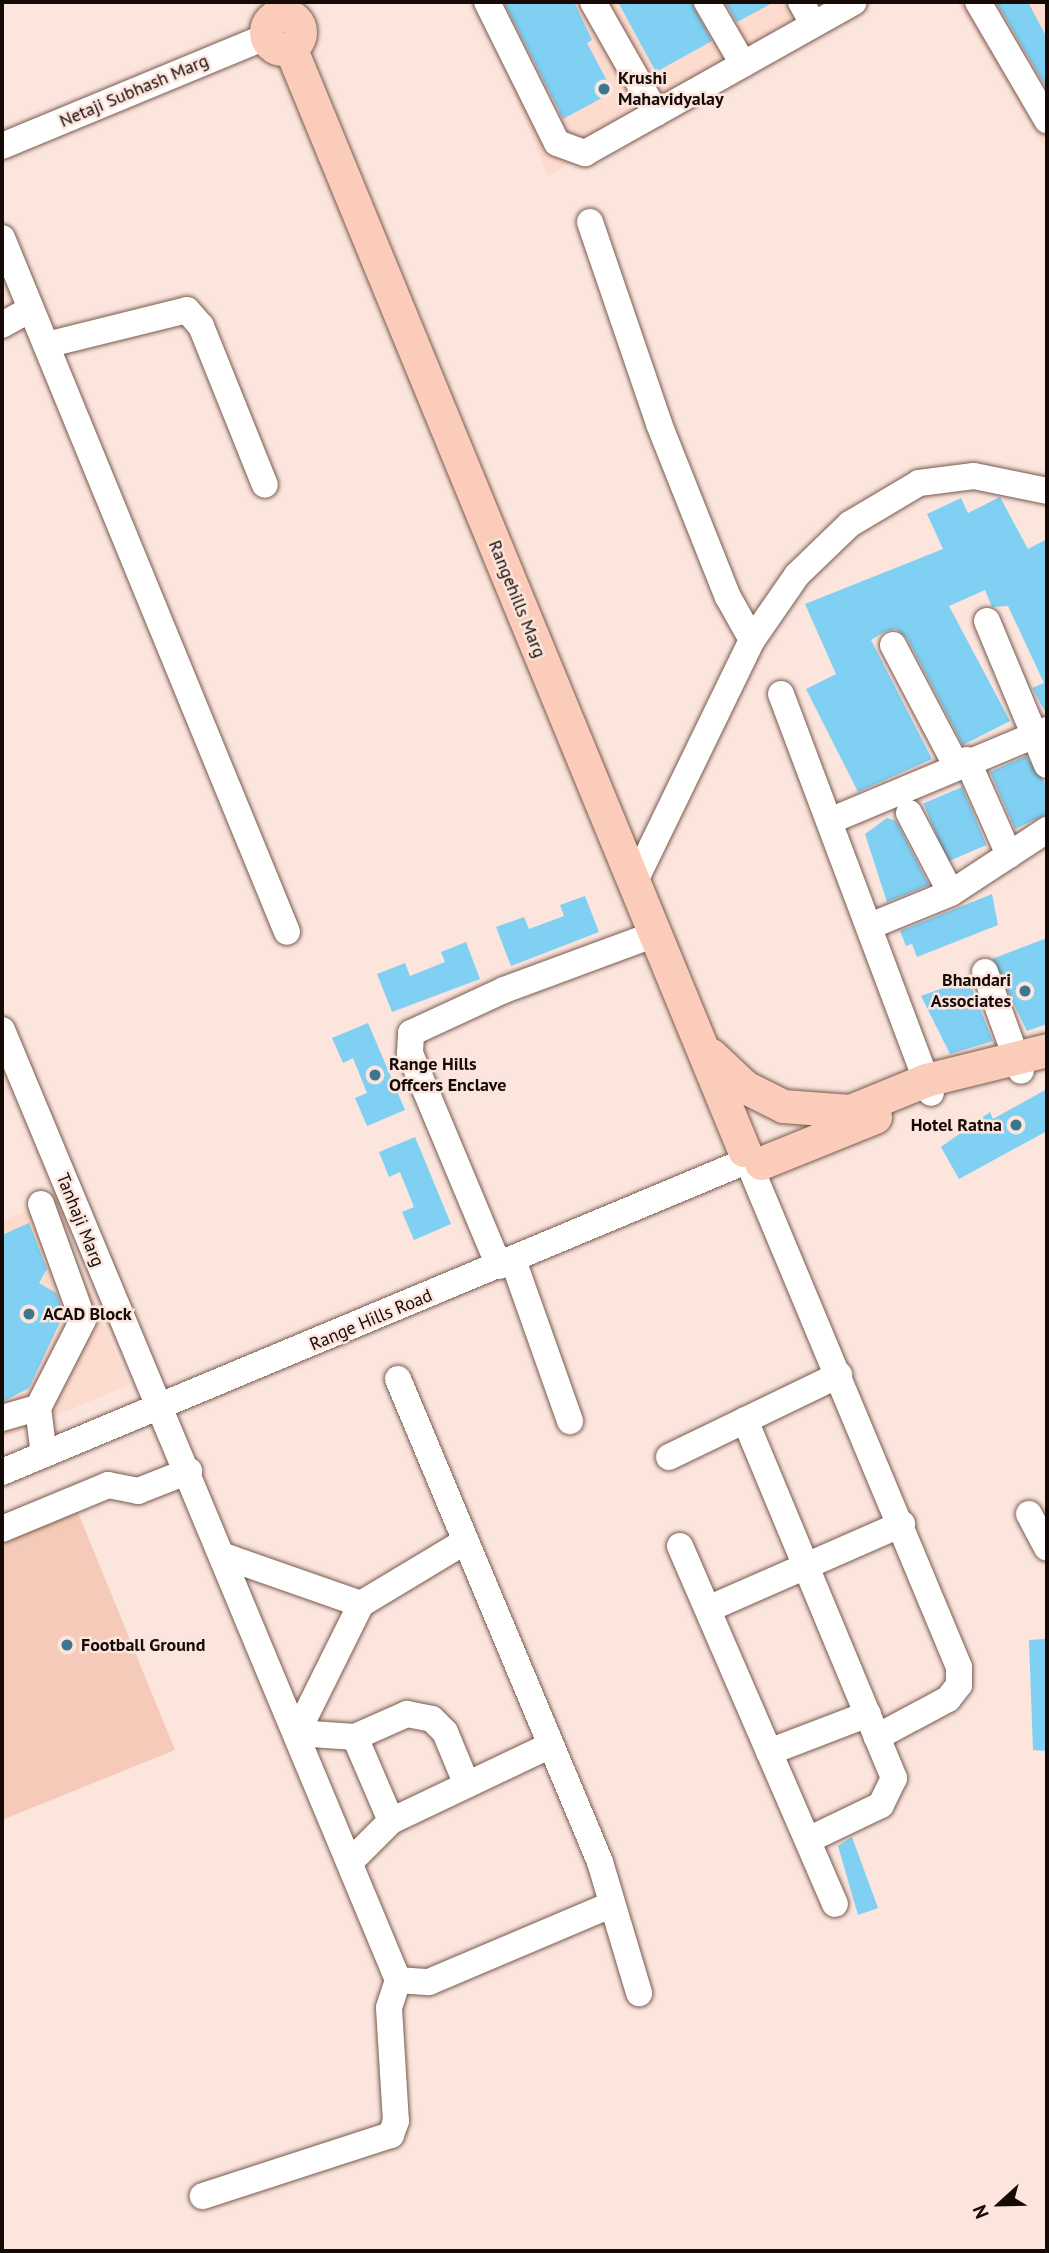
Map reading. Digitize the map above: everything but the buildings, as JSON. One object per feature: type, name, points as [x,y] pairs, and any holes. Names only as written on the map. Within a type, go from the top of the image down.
[{"type":"main road","name":"Rangehills Marg","points":[[276,25],[750,1160]]},
{"type":"main road","points":[[699,1042],[759,1096],[807,1111],[850,1111]]},
{"type":"main road","points":[[750,1160],[890,1110],[929,1087],[1028,1063],[1047,1050]]},
{"type":"main road","name":"Range Hills Road","points":[[750,1160],[850,1111],[929,1087]]},
{"type":"street","points":[[487,2],[557,143],[585,153],[743,64],[807,13],[854,2]]},
{"type":"street","points":[[593,2],[656,113]]},
{"type":"street","points":[[707,2],[743,64]]},
{"type":"street","points":[[978,2],[1047,120]]},
{"type":"street","name":"Netaji Subhash Marg","points":[[2,146],[276,25]]},
{"type":"street","points":[[590,222],[659,424],[728,597],[752,640]]},
{"type":"street","points":[[2,238],[287,932]]},
{"type":"street","points":[[2,325],[31,309]]},
{"type":"street","points":[[46,345],[187,310],[201,326],[265,485]]},
{"type":"street","points":[[634,883],[752,640],[814,558],[850,524],[919,483],[974,476],[1047,491]]},
{"type":"street","points":[[987,621],[1040,733],[1047,765]]},
{"type":"street","points":[[893,645],[961,762],[1009,855]]},
{"type":"street","points":[[782,694],[832,820],[929,1087]]},
{"type":"street","points":[[832,820],[961,762],[1040,733]]},
{"type":"street","points":[[909,813],[951,893]]},
{"type":"street","points":[[870,926],[951,893],[1047,830]]},
{"type":"street","points":[[569,1421],[506,1263],[410,1053],[411,1033],[504,990],[655,934]]},
{"type":"street","points":[[985,972],[1028,1063]]},
{"type":"street","name":"Tanhaji Marg","points":[[2,1030],[158,1410],[189,1471],[398,1980]]},
{"type":"street","points":[[750,1160],[902,1524],[960,1677],[948,1699],[872,1725],[769,1752]]},
{"type":"street","name":"Range Hills Road","points":[[2,1472],[158,1410],[750,1160]]},
{"type":"street","points":[[41,1204],[83,1320],[38,1408],[44,1455]]},
{"type":"street","points":[[669,1457],[839,1375]]},
{"type":"street","points":[[398,1379],[600,1862],[608,1906],[639,1993]]},
{"type":"street","points":[[2,1418],[38,1408]]},
{"type":"street","points":[[745,1420],[894,1778],[887,1799],[807,1840]]},
{"type":"street","points":[[2,1529],[108,1485],[138,1492],[189,1471]]},
{"type":"street","points":[[1029,1514],[1047,1548]]},
{"type":"street","points":[[708,1609],[902,1524]]},
{"type":"street","points":[[466,1541],[361,1604],[297,1733],[355,1737],[407,1714],[432,1718],[445,1732],[467,1785]]},
{"type":"street","points":[[680,1546],[835,1904]]},
{"type":"street","points":[[224,1556],[361,1604]]},
{"type":"street","points":[[355,1737],[391,1821]]},
{"type":"street","points":[[350,1862],[391,1821],[551,1745]]},
{"type":"street","points":[[203,2196],[391,2135],[396,2121],[389,2008],[398,1980],[429,1982],[608,1906]]},
{"type":"shaded area","name":"Krushi Mahavidyalay","points":[[477,2],[842,2],[548,176]]},
{"type":"shaded area","points":[[957,2],[1047,2],[1047,151]]},
{"type":"shaded area","points":[[51,1200],[129,1385],[2,1438],[2,1221]]},
{"type":"shaded area","name":"Football Ground","points":[[77,1510],[175,1750],[2,1820],[2,1541]]},
{"type":"place","name":"Krushi Mahavidyalay","points":[[604,89]]},
{"type":"place","name":"Bhandari Associates","points":[[1025,991]]},
{"type":"place","name":"Range Hills Offcers Enclave","points":[[375,1075]]},
{"type":"place","name":"Hotel Ratna","points":[[1016,1125]]},
{"type":"place","name":"ACAD Block","points":[[29,1314]]},
{"type":"place","name":"Football Ground","points":[[67,1645]]}]
